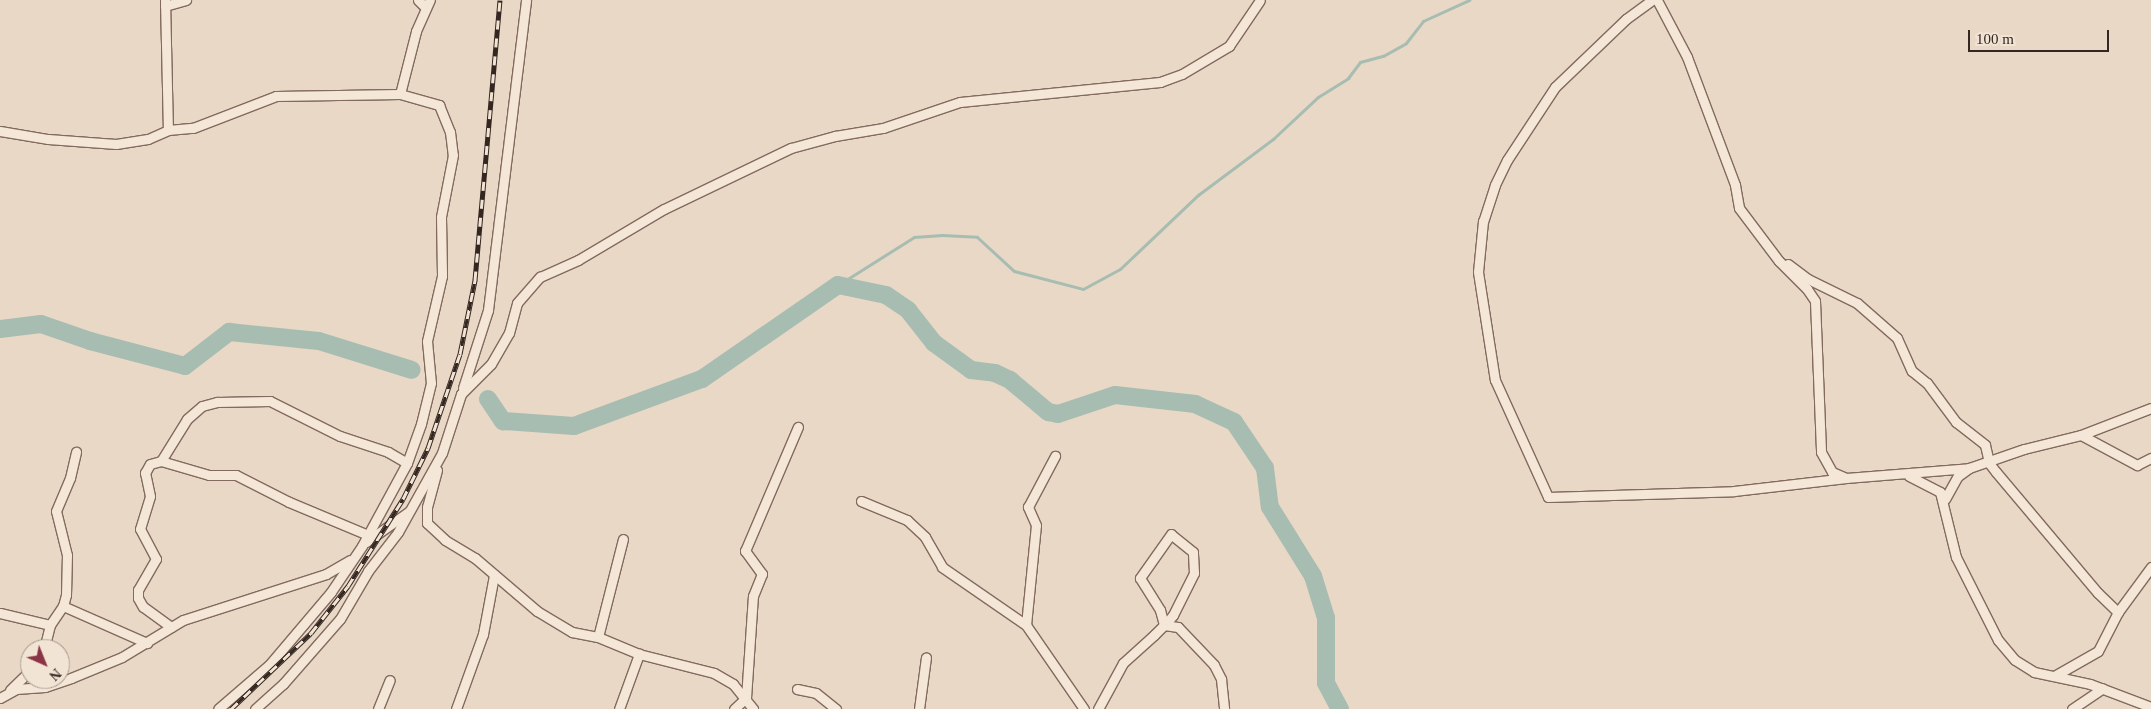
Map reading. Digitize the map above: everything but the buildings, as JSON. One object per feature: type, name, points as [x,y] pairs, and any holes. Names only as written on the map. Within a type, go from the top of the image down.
[{"type":"street","points":[[168,130],[165,3],[186,0]]},
{"type":"street","points":[[400,94],[416,31],[428,4],[418,0]]},
{"type":"street","points":[[526,0],[488,310],[442,453],[427,508],[427,523],[445,540],[475,558],[558,624],[598,637],[640,654],[714,672],[746,698],[753,709]]},
{"type":"street","points":[[461,394],[491,364],[508,333],[517,303],[540,277],[578,260],[664,209],[756,163],[791,148],[836,136],[883,128],[960,102],[1160,82],[1182,74],[1229,46],[1260,0]]},
{"type":"street","points":[[1652,0],[1626,19],[1555,87],[1507,160],[1495,185],[1483,222],[1478,272],[1496,380],[1548,497],[1734,491],[1846,478],[1905,475],[1969,468],[1990,463],[2024,448],[2081,435],[2151,408]]},
{"type":"street","points":[[1657,0],[1687,57],[1735,185],[1739,208],[1772,251],[1815,301],[1821,452],[1832,472],[1846,478]]},
{"type":"street","points":[[0,130],[48,139],[116,144],[148,139],[168,130],[193,128],[276,96],[400,94],[439,105],[450,132],[453,155],[441,217],[442,276],[427,341],[431,383],[407,463],[355,558],[289,644],[218,709]]},
{"type":"street","points":[[1772,251],[1808,279],[1857,303],[1897,338],[1907,365],[1927,383],[1956,422],[1985,445],[1990,463],[2098,593],[2118,612]]},
{"type":"street","points":[[171,627],[143,607],[137,594],[156,559],[140,529],[150,496],[146,468],[161,461],[187,419],[202,406],[217,402],[270,401],[340,436],[388,452],[407,463]]},
{"type":"street","points":[[734,709],[746,698],[753,596],[762,574],[745,551],[798,427]]},
{"type":"street","points":[[2081,435],[2138,465],[2151,458]]},
{"type":"street","points":[[46,639],[50,624],[63,606],[67,554],[56,511],[70,478],[76,452]]},
{"type":"street","points":[[255,709],[283,684],[340,619],[411,509],[442,453]]},
{"type":"street","points":[[1026,625],[1036,525],[1028,507],[1055,456]]},
{"type":"street","points":[[161,461],[209,475],[236,475],[289,502],[368,535]]},
{"type":"street","points":[[1945,499],[1958,476],[1969,468]]},
{"type":"street","points":[[1905,475],[1934,486],[1945,499],[1956,557],[1998,640],[2026,669],[2103,688],[2151,707]]},
{"type":"street","points":[[861,501],[907,520],[925,537],[942,567],[1026,625],[1084,709]]},
{"type":"street","points":[[362,546],[411,509]]},
{"type":"street","points":[[1098,709],[1123,664],[1164,625],[1173,615],[1196,568],[1193,552],[1171,534],[1140,578],[1160,610],[1164,625]]},
{"type":"street","points":[[598,637],[624,539]]},
{"type":"street","points":[[8,692],[57,683],[111,662],[147,643],[183,620],[326,574],[355,558]]},
{"type":"street","points":[[2056,675],[2098,651],[2118,612],[2151,567]]},
{"type":"street","points":[[456,709],[483,634],[494,575]]},
{"type":"street","points":[[63,606],[147,643]]},
{"type":"street","points":[[0,613],[50,624]]},
{"type":"street","points":[[1164,625],[1178,627],[1214,666],[1220,679],[1224,709]]},
{"type":"street","points":[[619,709],[640,654]]},
{"type":"street","points":[[919,709],[926,657]]},
{"type":"street","points":[[378,709],[390,680]]},
{"type":"street","points":[[0,698],[20,681]]},
{"type":"street","points":[[2072,709],[2103,688]]},
{"type":"street","points":[[797,690],[816,693],[836,709]]},
{"type":"waterway","points":[[838,285],[914,237],[942,235],[977,237],[1014,271],[1083,289],[1120,269],[1198,195],[1273,139],[1318,97],[1348,78],[1360,62],[1383,56],[1406,43],[1423,21],[1469,0]]},
{"type":"waterway","points":[[488,399],[503,421],[574,426],[702,379],[838,285],[886,295],[908,310],[934,343],[971,370],[995,373],[1010,380],[1048,412],[1058,414],[1115,395],[1195,404],[1234,422],[1265,468],[1270,507],[1313,576],[1326,618],[1326,683],[1340,709]]},
{"type":"waterway","points":[[0,329],[41,324],[90,341],[185,366],[229,332],[319,341],[412,370]]},
{"type":"railway","points":[[231,709],[311,633],[348,586],[403,499],[428,448],[460,354],[475,280],[500,0]]}]
